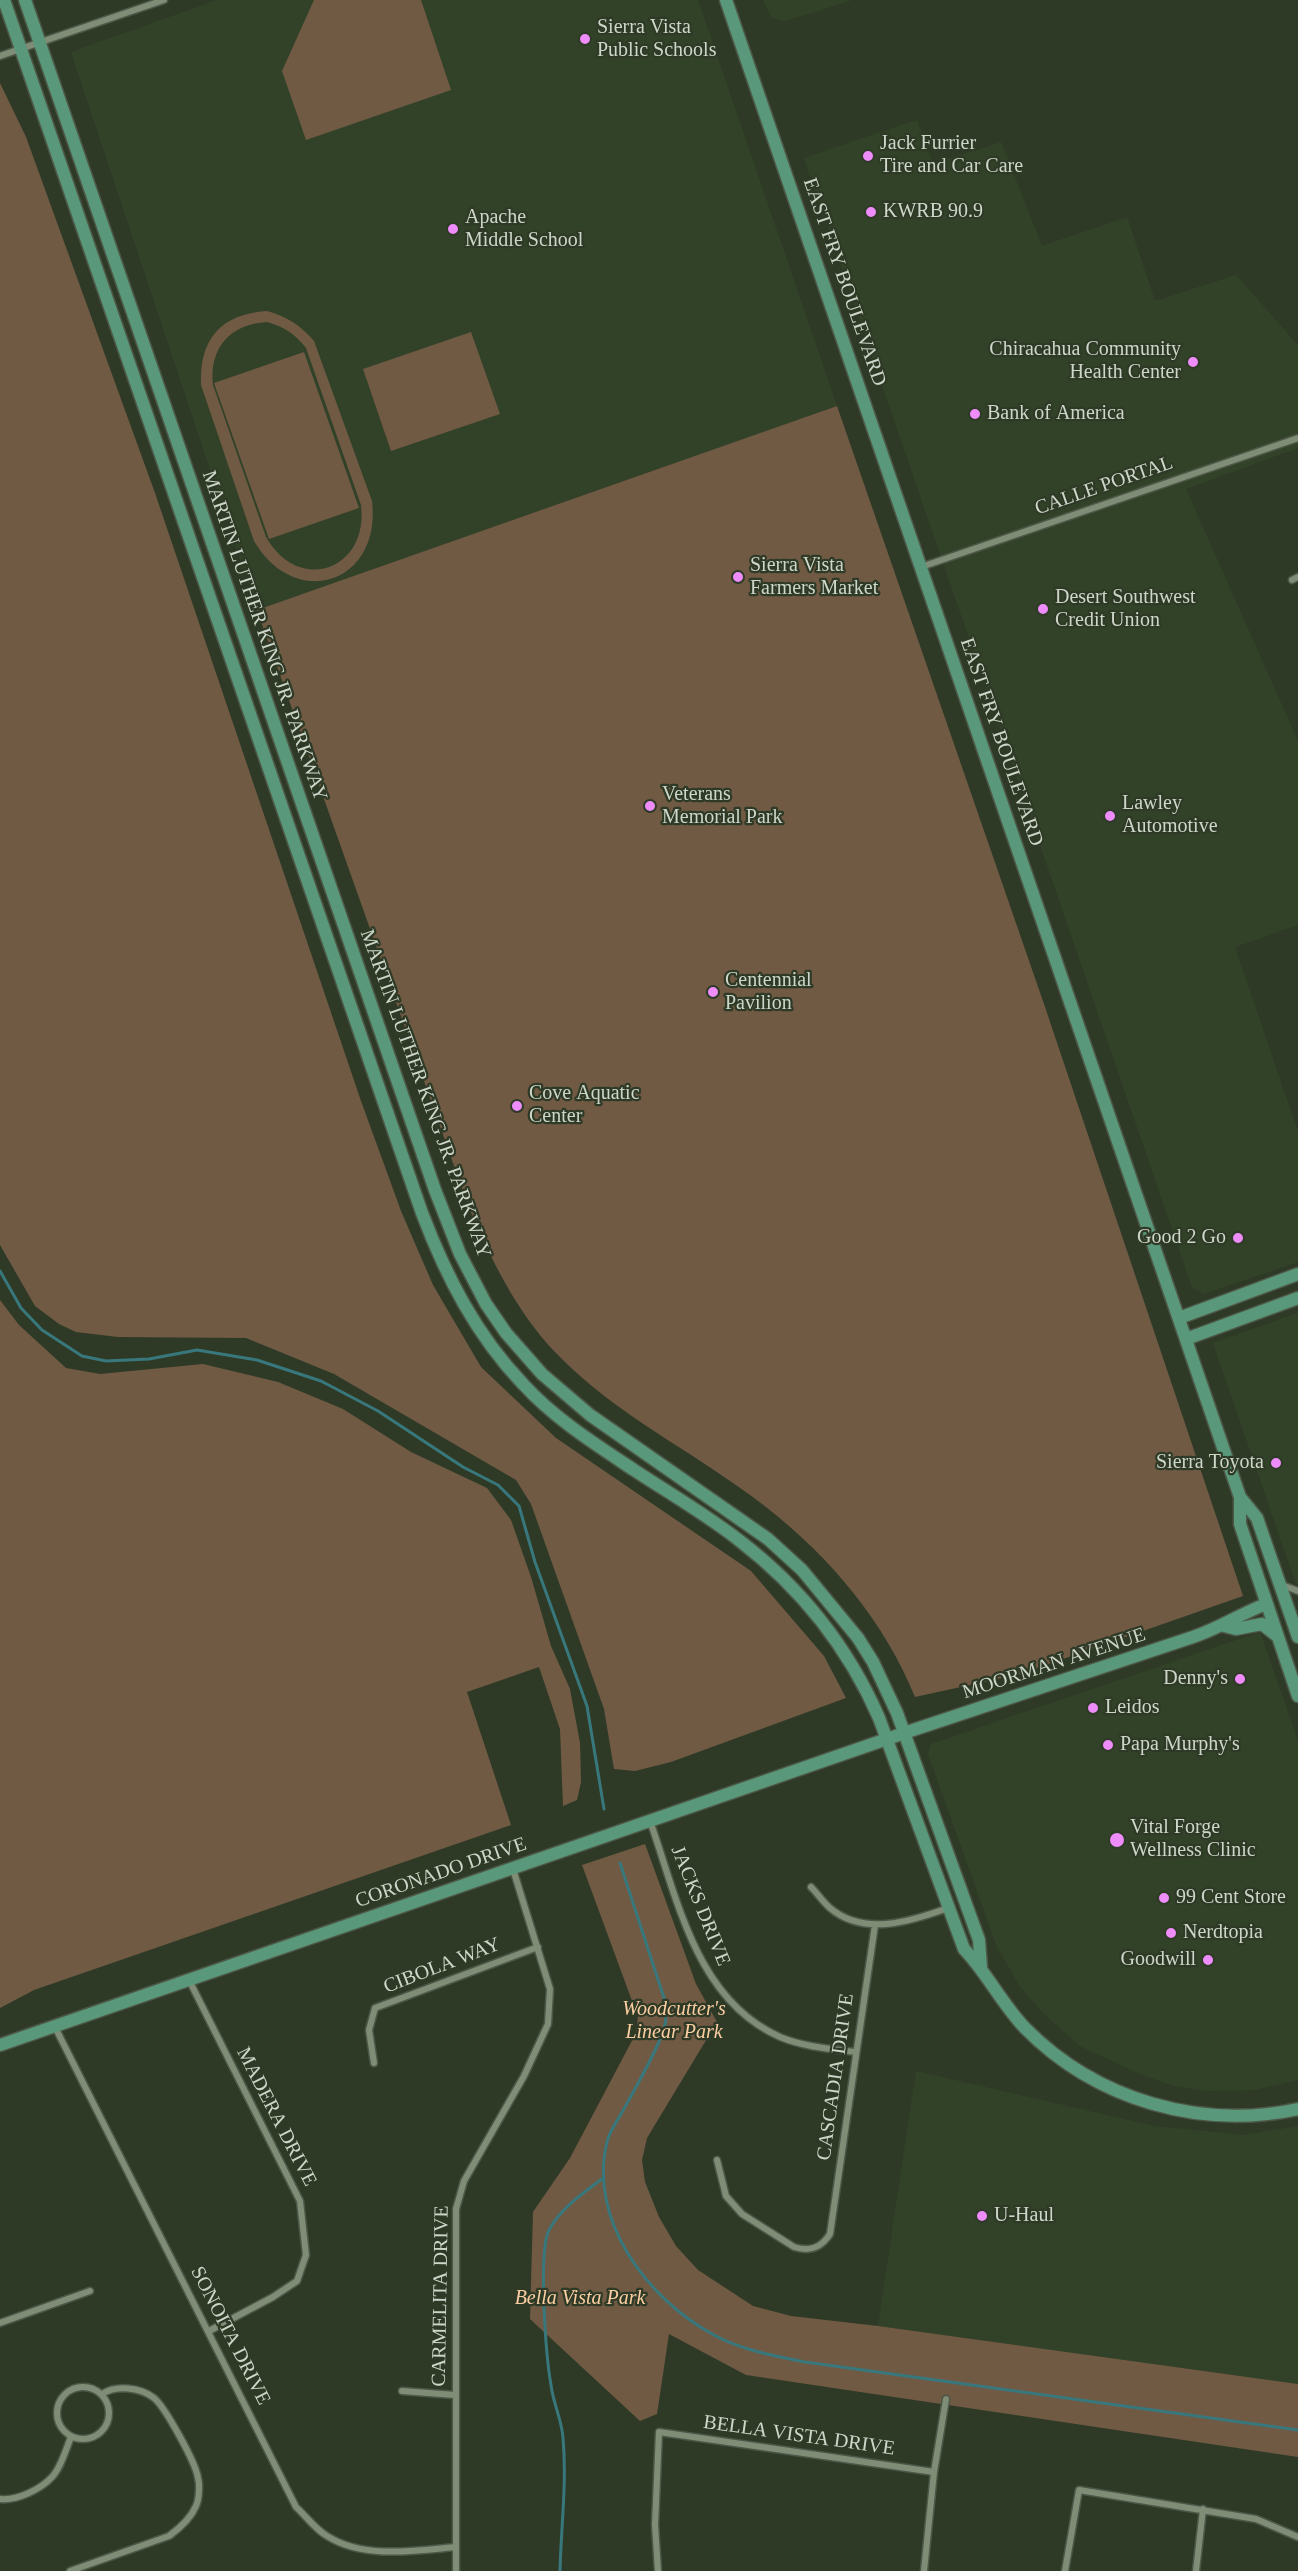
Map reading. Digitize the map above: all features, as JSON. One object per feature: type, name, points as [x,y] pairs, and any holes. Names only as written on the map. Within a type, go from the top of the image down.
[{"type":"street","name":"MARTIN LUTHER KING JR. PARKWAY","points":[[4,0],[422,1213],[455,1291],[501,1359],[547,1407],[574,1429],[739,1540],[784,1578],[849,1658],[896,1737],[979,1940],[981,1967]]},
{"type":"street","name":"MARTIN LUTHER KING JR. PARKWAY","points":[[25,0],[435,1190],[473,1280],[506,1333],[542,1374],[565,1395],[768,1539],[802,1570],[838,1612],[873,1662],[948,1908],[964,1949],[981,1967]]},
{"type":"street","points":[[0,56],[164,0]]},
{"type":"street","name":"EAST FRY BOULEVARD","points":[[726,0],[1240,1497],[1240,1524],[1298,1696]]},
{"type":"street","name":"CALLE PORTAL","points":[[921,567],[1298,438]]},
{"type":"street","points":[[1179,1318],[1298,1274]]},
{"type":"street","points":[[1186,1339],[1298,1298]]},
{"type":"street","name":"EAST FRY BOULEVARD","points":[[1240,1497],[1257,1518],[1279,1584],[1293,1607],[1298,1638]]},
{"type":"street","points":[[1279,1584],[1298,1591]]},
{"type":"street","name":"MOORMAN AVENUE","points":[[896,1737],[1224,1626],[1232,1617],[1266,1604]]},
{"type":"street","name":"MOORMAN AVENUE","points":[[1224,1626],[1236,1629],[1262,1624],[1277,1636]]},
{"type":"street","name":"CORONADO DRIVE","points":[[0,2045],[896,1737]]},
{"type":"street","name":"JACKS DRIVE","points":[[650,1821],[695,1946],[722,1994],[740,2013],[782,2038],[808,2045],[856,2052]]},
{"type":"street","name":"CARMELITA DRIVE","points":[[456,2571],[456,2209],[464,2181],[524,2076],[548,2024],[550,1989],[513,1869]]},
{"type":"street","points":[[811,1887],[831,1909],[853,1920],[874,1925],[919,1919],[948,1908]]},
{"type":"street","name":"CASCADIA DRIVE","points":[[717,2160],[726,2196],[742,2214],[769,2233],[804,2250],[814,2249],[824,2243],[830,2234],[874,1925]]},
{"type":"street","name":"CIBOLA WAY","points":[[374,2063],[369,2030],[375,2008],[538,1947]]},
{"type":"street","points":[[981,1967],[1000,1997],[1025,2028],[1092,2079],[1124,2094],[1157,2106],[1234,2117],[1267,2115],[1298,2109]]},
{"type":"street","name":"MADERA DRIVE","points":[[189,1980],[300,2201],[306,2255],[297,2281],[273,2297],[209,2331]]},
{"type":"street","name":"SONOITA DRIVE","points":[[55,2026],[296,2507],[326,2536],[357,2549],[414,2551],[455,2547]]},
{"type":"street","points":[[0,2323],[90,2291]]},
{"type":"street","points":[[88,2387],[102,2394],[110,2410],[105,2430],[89,2440],[71,2437],[58,2421],[59,2402],[68,2391],[88,2387]]},
{"type":"street","points":[[70,2571],[169,2536],[181,2527],[197,2504],[198,2477],[166,2412],[153,2397],[132,2390],[112,2388],[102,2394]]},
{"type":"street","points":[[402,2391],[455,2395]]},
{"type":"street","points":[[924,2571],[934,2472],[946,2399]]},
{"type":"street","name":"BELLA VISTA DRIVE","points":[[658,2571],[655,2525],[659,2432],[934,2472]]},
{"type":"street","points":[[0,2499],[8,2500],[34,2490],[53,2476],[71,2437]]},
{"type":"street","points":[[1065,2571],[1079,2490],[1256,2519],[1298,2536]]},
{"type":"street","points":[[1196,2571],[1203,2509]]},
{"type":"shaded area","name":"Apache Middle School","points":[[217,0],[698,0],[837,406],[257,610],[71,52]]},
{"type":"shaded area","points":[[763,0],[852,0],[786,21],[772,18]]},
{"type":"shaded area","points":[[917,120],[933,164],[1001,142],[1042,246],[1127,217],[1155,301],[1236,275],[1298,345],[1298,448],[1186,489],[1298,741],[1298,925],[1235,947],[1298,1132],[1298,1262],[1204,1294],[1192,1287],[804,158]]},
{"type":"shaded area","name":"Sierra Toyota","points":[[1298,1313],[1298,1583],[1296,1584],[1213,1343]]},
{"type":"shaded area","points":[[1260,1632],[1298,1741],[1298,2080],[1254,2090],[1206,2091],[1175,2086],[1140,2074],[1080,2046],[1043,2013],[1019,1985],[997,1947],[928,1754],[931,1744]]},
{"type":"shaded area","points":[[916,2071],[1154,2126],[1245,2135],[1298,2126],[1298,2384],[878,2326]]},
{"type":"green space","points":[[314,0],[421,0],[451,90],[306,140],[282,71]]},
{"type":"green space","points":[[0,83],[26,137],[155,493],[361,1101],[401,1211],[433,1285],[481,1367],[556,1438],[751,1571],[824,1656],[846,1698],[671,1762],[635,1771],[614,1769],[604,1709],[531,1504],[516,1480],[334,1374],[246,1338],[118,1337],[76,1332],[59,1324],[35,1306],[0,1245]]},
{"type":"green space","points":[[267,311],[281,316],[299,326],[314,341],[372,501],[372,529],[364,552],[350,568],[332,578],[312,581],[292,576],[272,563],[254,541],[201,385],[201,369],[209,342],[225,324],[251,313]],"holes":[[[267,322],[289,332],[306,348],[361,505],[361,527],[354,546],[343,559],[329,567],[313,570],[296,566],[280,555],[266,537],[213,385],[215,360],[225,340],[242,327]]]},
{"type":"green space","points":[[471,332],[500,414],[391,451],[363,369]]},
{"type":"green space","points":[[304,352],[359,508],[269,539],[214,383]]},
{"type":"green space","points":[[837,406],[1045,1007],[1243,1596],[1020,1674],[915,1697],[888,1642],[834,1569],[790,1527],[740,1487],[604,1396],[555,1352],[516,1302],[469,1208],[257,610]]},
{"type":"green space","points":[[0,1300],[19,1325],[66,1368],[100,1374],[203,1364],[278,1382],[343,1409],[411,1452],[487,1488],[511,1520],[531,1577],[551,1646],[570,1689],[580,1743],[581,1782],[577,1800],[563,1806],[560,1729],[539,1667],[467,1692],[511,1825],[34,1990],[0,2008]]},
{"type":"green space","name":"Woodcutter's Linear Park","points":[[645,1844],[696,1984],[717,2022],[647,2138],[642,2160],[645,2182],[659,2217],[676,2246],[698,2270],[753,2306],[791,2316],[1298,2384],[1298,2457],[746,2375],[669,2334],[657,2414],[640,2421],[530,2319],[533,2212],[570,2158],[636,2033],[638,2017],[582,1865]]},
{"type":"waterway","points":[[0,1271],[21,1308],[42,1330],[82,1356],[106,1361],[149,1359],[197,1350],[257,1360],[321,1381],[378,1411],[463,1467],[498,1485],[519,1506],[535,1562],[587,1706],[604,1809]]},
{"type":"waterway","points":[[620,1863],[665,2001],[666,2019],[653,2055],[608,2138],[603,2171],[606,2200],[615,2228],[628,2254],[666,2301],[689,2320],[724,2340],[747,2349],[805,2362],[1298,2430]]},
{"type":"waterway","points":[[560,2571],[564,2455],[562,2431],[552,2392],[547,2352],[544,2260],[549,2230],[554,2222],[573,2202],[602,2179]]},
{"type":"place","name":"Sierra Vista Public Schools","points":[[585,39]]},
{"type":"place","name":"Jack Furrier Tire and Car Care","points":[[868,156]]},
{"type":"place","name":"KWRB 90.9","points":[[871,212]]},
{"type":"place","name":"Apache Middle School","points":[[453,229]]},
{"type":"place","name":"Chiracahua Community Health Center","points":[[1193,362]]},
{"type":"place","name":"Bank of America","points":[[975,414]]},
{"type":"place","name":"Sierra Vista Farmers Market","points":[[738,577]]},
{"type":"place","name":"Desert Southwest Credit Union","points":[[1043,609]]},
{"type":"place","name":"Veterans Memorial Park","points":[[650,806]]},
{"type":"place","name":"Lawley Automotive","points":[[1110,816]]},
{"type":"place","name":"Centennial Pavilion","points":[[713,992]]},
{"type":"place","name":"Cove Aquatic Center","points":[[517,1106]]},
{"type":"place","name":"Good 2 Go","points":[[1238,1238]]},
{"type":"place","name":"Sierra Toyota","points":[[1276,1463]]},
{"type":"place","name":"Denny's","points":[[1240,1679]]},
{"type":"place","name":"Leidos","points":[[1093,1708]]},
{"type":"place","name":"Papa Murphy's","points":[[1108,1745]]},
{"type":"place","name":"Vital Forge Wellness Clinic","points":[[1117,1840]]},
{"type":"place","name":"99 Cent Store","points":[[1164,1898]]},
{"type":"place","name":"Nerdtopia","points":[[1171,1933]]},
{"type":"place","name":"Goodwill","points":[[1208,1960]]},
{"type":"place","name":"U-Haul","points":[[982,2216]]},
{"type":"park label","name":"Bella Vista Park","points":[[580,2299]]}]
